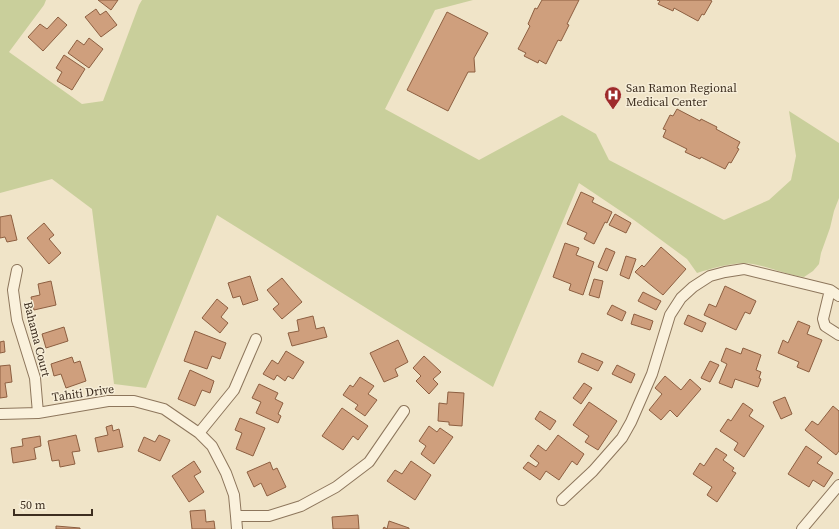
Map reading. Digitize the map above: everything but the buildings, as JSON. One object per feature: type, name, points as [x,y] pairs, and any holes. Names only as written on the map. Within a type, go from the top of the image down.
[{"type":"street","points":[[562,500],[593,471],[622,438],[631,422],[652,374],[670,315],[681,298],[693,287],[710,276],[744,269],[830,290],[839,296]]},
{"type":"street","name":"Bahama Court","points":[[17,270],[13,290],[17,320],[35,378],[38,413]]},
{"type":"street","points":[[830,290],[823,319],[826,326],[839,335]]},
{"type":"street","points":[[198,433],[234,390],[256,339]]},
{"type":"street","name":"Tahiti Drive","points":[[0,414],[38,413],[108,401],[134,401],[164,408],[198,433],[212,446],[226,473],[234,496],[237,529]]},
{"type":"street","points":[[236,516],[269,516],[301,506],[336,487],[369,462],[404,411]]},
{"type":"street","points":[[802,529],[839,485]]},
{"type":"green space","points":[[0,0],[46,0],[44,5],[9,52],[82,104],[103,101],[142,0],[473,0],[435,10],[385,109],[479,160],[562,115],[596,134],[609,160],[724,220],[769,200],[791,180],[796,156],[789,111],[839,143],[839,198],[821,253],[819,264],[813,271],[804,277],[746,263],[739,263],[697,273],[687,259],[634,220],[579,183],[493,387],[217,215],[146,388],[114,384],[92,209],[52,179],[0,193]]},
{"type":"place","name":"San Ramon Regional Medical Center","points":[[613,110]]}]
